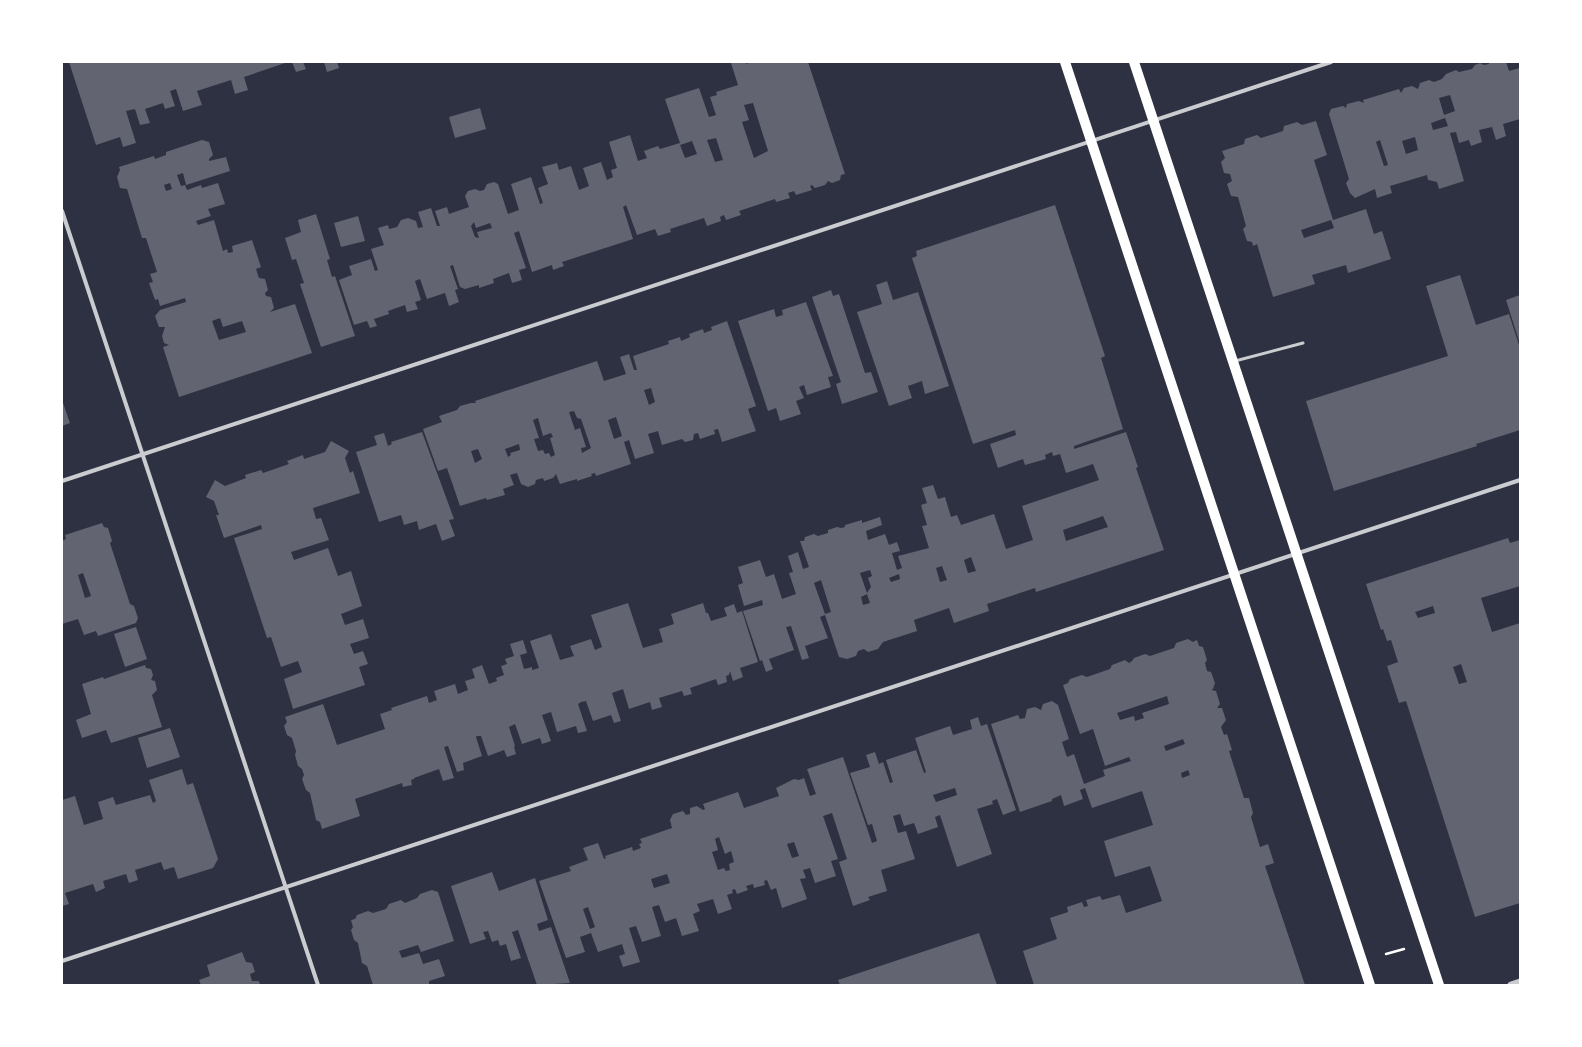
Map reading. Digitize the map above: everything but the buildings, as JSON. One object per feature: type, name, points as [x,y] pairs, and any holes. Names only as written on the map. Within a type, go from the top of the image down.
[{"type":"main road","points":[[1065,62],[1370,985]]},
{"type":"main road","points":[[1134,62],[1439,985]]},
{"type":"street","points":[[62,481],[1331,62]]},
{"type":"street","points":[[62,210],[318,985]]},
{"type":"street","points":[[62,962],[1520,480]]},
{"type":"street","points":[[1511,985],[1520,982]]},
{"type":"lane","points":[[1233,362],[1303,344]]},
{"type":"path","points":[[1386,954],[1404,949]]}]
